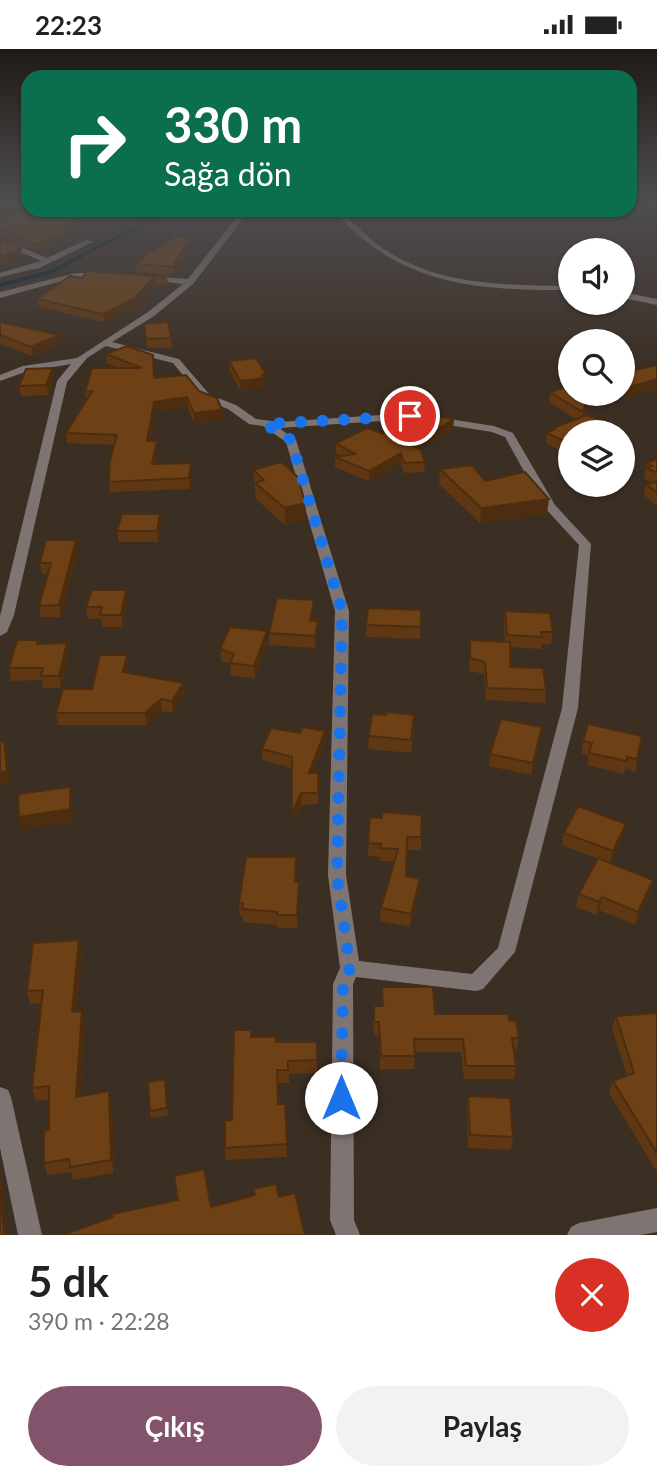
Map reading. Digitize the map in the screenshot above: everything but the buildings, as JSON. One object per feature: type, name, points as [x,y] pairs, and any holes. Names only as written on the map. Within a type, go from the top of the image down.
[{"type":"street","points":[[37,256],[48,261]]},
{"type":"street","points":[[0,275],[58,256]]},
{"type":"street","points":[[0,632],[8,615],[62,381],[80,360],[151,314],[190,282],[210,256]]},
{"type":"street","points":[[390,256],[400,264],[430,276],[476,284],[558,287]]},
{"type":"street","points":[[0,296],[76,275],[108,275]]},
{"type":"street","points":[[142,277],[190,282]]},
{"type":"street","points":[[635,297],[657,302]]},
{"type":"street","points":[[105,343],[176,361],[206,397],[232,407],[253,422],[265,424],[410,416],[461,423],[509,435],[550,507],[585,544],[570,708],[506,952],[476,983],[350,968]]},
{"type":"street","points":[[0,378],[23,369],[80,360]]},
{"type":"street","points":[[265,424],[291,440],[342,611],[337,875],[350,968],[343,984],[341,1049],[342,1220],[348,1235]]},
{"type":"street","points":[[0,1097],[30,1235]]},
{"type":"street","points":[[579,1235],[657,1220]]},
{"type":"waterway","points":[[0,285],[53,271],[81,256]]},
{"type":"route","points":[[341,1098],[343,984],[350,968],[337,875],[342,611],[291,440],[265,424],[410,416]]}]
